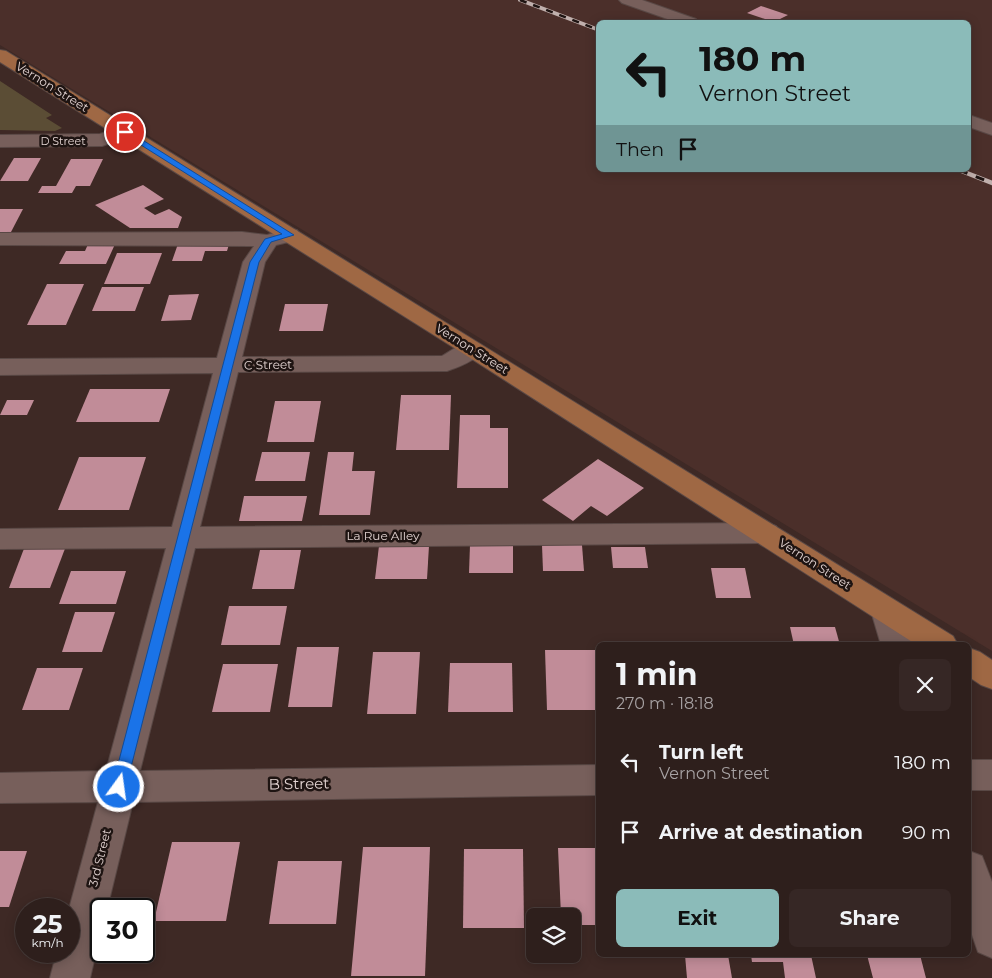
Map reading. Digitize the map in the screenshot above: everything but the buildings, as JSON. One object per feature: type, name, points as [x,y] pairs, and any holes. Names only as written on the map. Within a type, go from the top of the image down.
[{"type":"main road","name":"Vernon Street","points":[[0,55],[125,132],[279,238],[472,348],[937,642]]},
{"type":"main road","points":[[971,662],[992,676]]},
{"type":"street","points":[[627,0],[684,20]]},
{"type":"street","points":[[971,122],[992,129]]},
{"type":"street","name":"D Street","points":[[0,141],[102,140],[125,132]]},
{"type":"street","points":[[0,239],[279,238]]},
{"type":"street","name":"3rd Street","points":[[70,978],[254,262],[279,238]]},
{"type":"street","name":"C Street","points":[[0,367],[447,363],[472,348]]},
{"type":"street","name":"La Rue Alley","points":[[0,539],[766,533]]},
{"type":"street","points":[[886,610],[896,642]]},
{"type":"street","points":[[971,775],[992,775]]},
{"type":"street","name":"B Street","points":[[0,788],[596,780]]},
{"type":"street","points":[[971,874],[992,939]]},
{"type":"shaded area","points":[[0,0],[992,0],[992,651],[0,45]]},
{"type":"shaded area","points":[[0,81],[52,115],[46,118],[62,128],[55,131],[0,130]]},
{"type":"railway","points":[[520,0],[596,29]]},
{"type":"railway","points":[[964,172],[992,183]]},
{"type":"route","points":[[119,787],[254,262],[268,241],[290,235],[125,132]]}]
